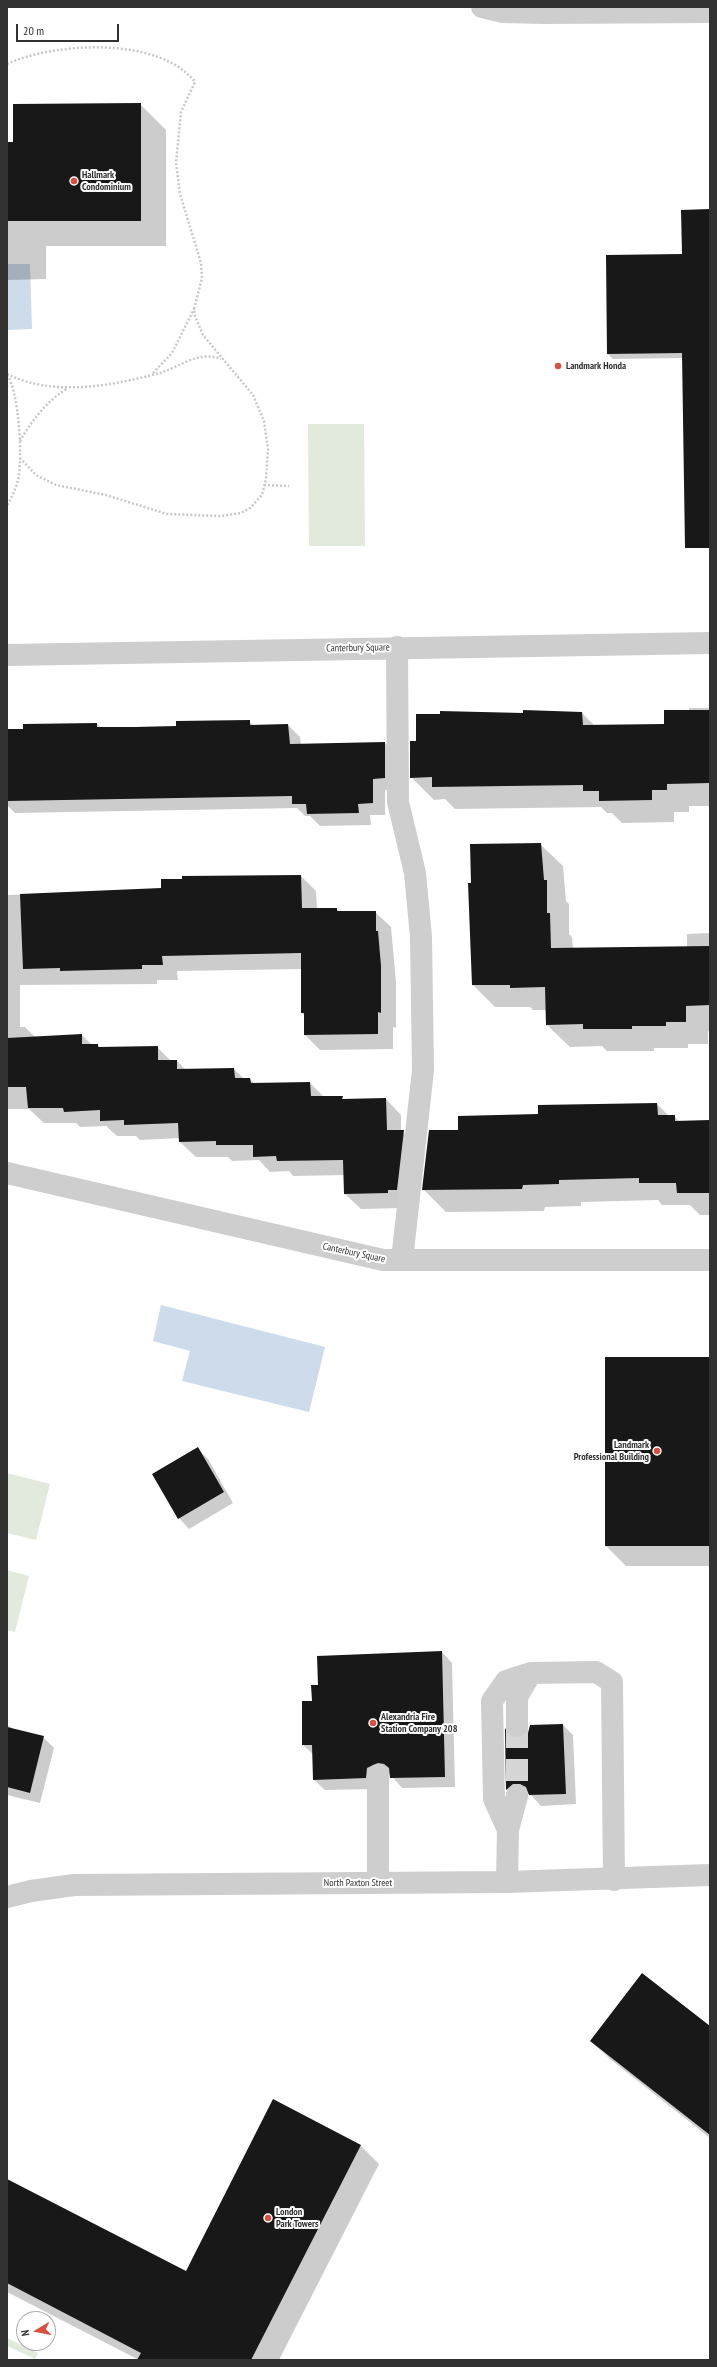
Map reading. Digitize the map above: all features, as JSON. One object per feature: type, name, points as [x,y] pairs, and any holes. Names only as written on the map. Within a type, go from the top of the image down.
[{"type":"street","points":[[482,7],[504,12],[545,14],[710,12]]},
{"type":"street","name":"Canterbury Square","points":[[7,655],[397,647],[710,643]]},
{"type":"street","points":[[397,647],[398,802],[415,873],[422,937],[423,1070],[402,1260]]},
{"type":"street","name":"Canterbury Square","points":[[7,1174],[382,1260],[710,1260]]},
{"type":"street","points":[[508,1830],[494,1799],[492,1701],[506,1681],[531,1674],[596,1672],[612,1682],[614,1880]]},
{"type":"street","points":[[517,1726],[517,1697],[531,1674]]},
{"type":"street","points":[[378,1774],[378,1883]]},
{"type":"street","points":[[507,1882],[508,1830],[517,1796]]},
{"type":"street","name":"North Paxton Street","points":[[9,1892],[74,1885],[507,1882],[614,1880],[710,1875]]},
{"type":"path","points":[[7,64],[44,51],[78,48],[113,49],[139,52],[166,60],[187,72],[195,82],[181,112],[176,164],[182,202],[201,263],[200,292],[194,309],[172,353],[151,375]]},
{"type":"path","points":[[20,458],[36,474],[56,485],[106,495],[167,514],[221,516],[241,513],[250,508],[262,495],[264,485],[268,449],[264,421],[253,395],[236,373],[221,359],[203,335],[194,309]]},
{"type":"path","points":[[7,374],[34,384],[58,388],[110,383],[151,375],[201,357],[211,356],[221,359]]},
{"type":"path","points":[[7,374],[14,394],[20,458],[18,481],[7,506]]},
{"type":"path","points":[[19,442],[52,399],[69,387]]},
{"type":"path","points":[[264,485],[289,486]]},
{"type":"shaded area","points":[[308,424],[364,424],[365,546],[309,546]]},
{"type":"shaded area","points":[[7,1473],[50,1484],[36,1540],[7,1533]]},
{"type":"shaded area","points":[[7,1570],[29,1576],[15,1632],[7,1630]]},
{"type":"shaded area","points":[[7,2338],[16,2342],[16,2350],[7,2346]]},
{"type":"shaded area","points":[[18,2351],[34,2351],[38,2353],[35,2359]]},
{"type":"water","points":[[7,264],[30,264],[32,329],[7,330]]},
{"type":"water","points":[[161,1305],[325,1347],[309,1412],[182,1381],[190,1351],[153,1341]]},
{"type":"building","name":"Hallmark Condominium","points":[[141,103],[141,221],[7,221],[7,142],[13,142],[13,104]]},
{"type":"building","points":[[710,209],[710,548],[685,548],[682,353],[607,354],[606,255],[682,254],[681,210]]},
{"type":"building","points":[[523,710],[582,712],[583,725],[664,724],[664,710],[710,710],[710,783],[667,784],[667,790],[652,790],[652,800],[599,801],[599,791],[583,791],[583,785],[432,787],[432,777],[410,778],[410,741],[416,741],[416,714],[440,714],[440,711],[523,713]]},
{"type":"building","points":[[250,720],[250,725],[288,724],[290,744],[385,742],[385,778],[373,779],[373,803],[358,804],[359,813],[307,814],[306,804],[292,804],[292,796],[7,801],[7,729],[23,729],[23,724],[97,723],[97,727],[135,727],[176,726],[176,721]]},
{"type":"building","points":[[541,843],[544,880],[547,880],[547,913],[550,913],[551,948],[710,946],[710,1005],[686,1006],[686,1022],[666,1022],[666,1026],[632,1026],[632,1029],[583,1029],[583,1024],[546,1025],[545,987],[510,988],[510,985],[472,985],[468,883],[471,883],[470,844]]},
{"type":"building","points":[[301,875],[302,908],[337,908],[337,911],[376,911],[376,931],[378,931],[381,966],[381,1013],[378,1012],[378,1034],[304,1035],[304,1013],[301,1013],[301,953],[162,956],[163,965],[142,965],[142,969],[60,971],[60,968],[23,969],[20,894],[161,888],[161,879],[182,879],[182,876]]},
{"type":"building","points":[[82,1034],[82,1044],[98,1044],[98,1047],[158,1046],[158,1060],[177,1060],[177,1069],[234,1068],[235,1078],[250,1078],[251,1083],[310,1082],[311,1096],[343,1096],[342,1099],[386,1098],[387,1130],[404,1130],[397,1190],[388,1190],[388,1193],[344,1194],[343,1160],[277,1161],[276,1156],[253,1157],[253,1145],[216,1145],[216,1141],[179,1142],[178,1123],[124,1125],[124,1120],[100,1121],[100,1110],[64,1112],[63,1108],[28,1108],[26,1087],[7,1087],[7,1038]]},
{"type":"building","points":[[657,1103],[658,1115],[675,1115],[675,1121],[710,1120],[710,1193],[677,1193],[676,1183],[639,1183],[639,1178],[559,1180],[559,1184],[523,1185],[522,1189],[422,1190],[429,1130],[458,1130],[458,1116],[538,1114],[538,1105]]},
{"type":"building","name":"Landmark Professional Building","points":[[605,1357],[710,1357],[710,1546],[605,1546]]},
{"type":"building","points":[[198,1447],[224,1492],[178,1519],[152,1474]]},
{"type":"building","name":"Alexandria Fire Station Company 208","points":[[442,1651],[445,1777],[390,1778],[389,1768],[384,1764],[378,1763],[367,1768],[366,1778],[313,1780],[312,1745],[302,1745],[302,1701],[312,1701],[311,1685],[318,1685],[317,1656]]},
{"type":"building","points":[[563,1724],[566,1794],[529,1795],[526,1787],[520,1784],[513,1784],[506,1790],[505,1728],[510,1737],[517,1738],[528,1733],[530,1725]]},
{"type":"building","points":[[7,1727],[44,1736],[30,1793],[7,1787]]},
{"type":"building","points":[[642,1973],[710,2026],[710,2135],[590,2041]]},
{"type":"building","name":"London Park Towers","points":[[273,2099],[361,2145],[251,2360],[137,2360],[141,2353],[7,2283],[7,2179],[186,2271]]},
{"type":"tunnel","points":[[517,1726],[517,1796]]},
{"type":"place","name":"Hallmark Condominium","points":[[74,181]]},
{"type":"place","name":"Landmark Honda","points":[[558,366]]},
{"type":"place","name":"Landmark Professional Building","points":[[657,1451]]},
{"type":"place","name":"Alexandria Fire Station Company 208","points":[[373,1723]]},
{"type":"place","name":"London Park Towers","points":[[268,2218]]}]
